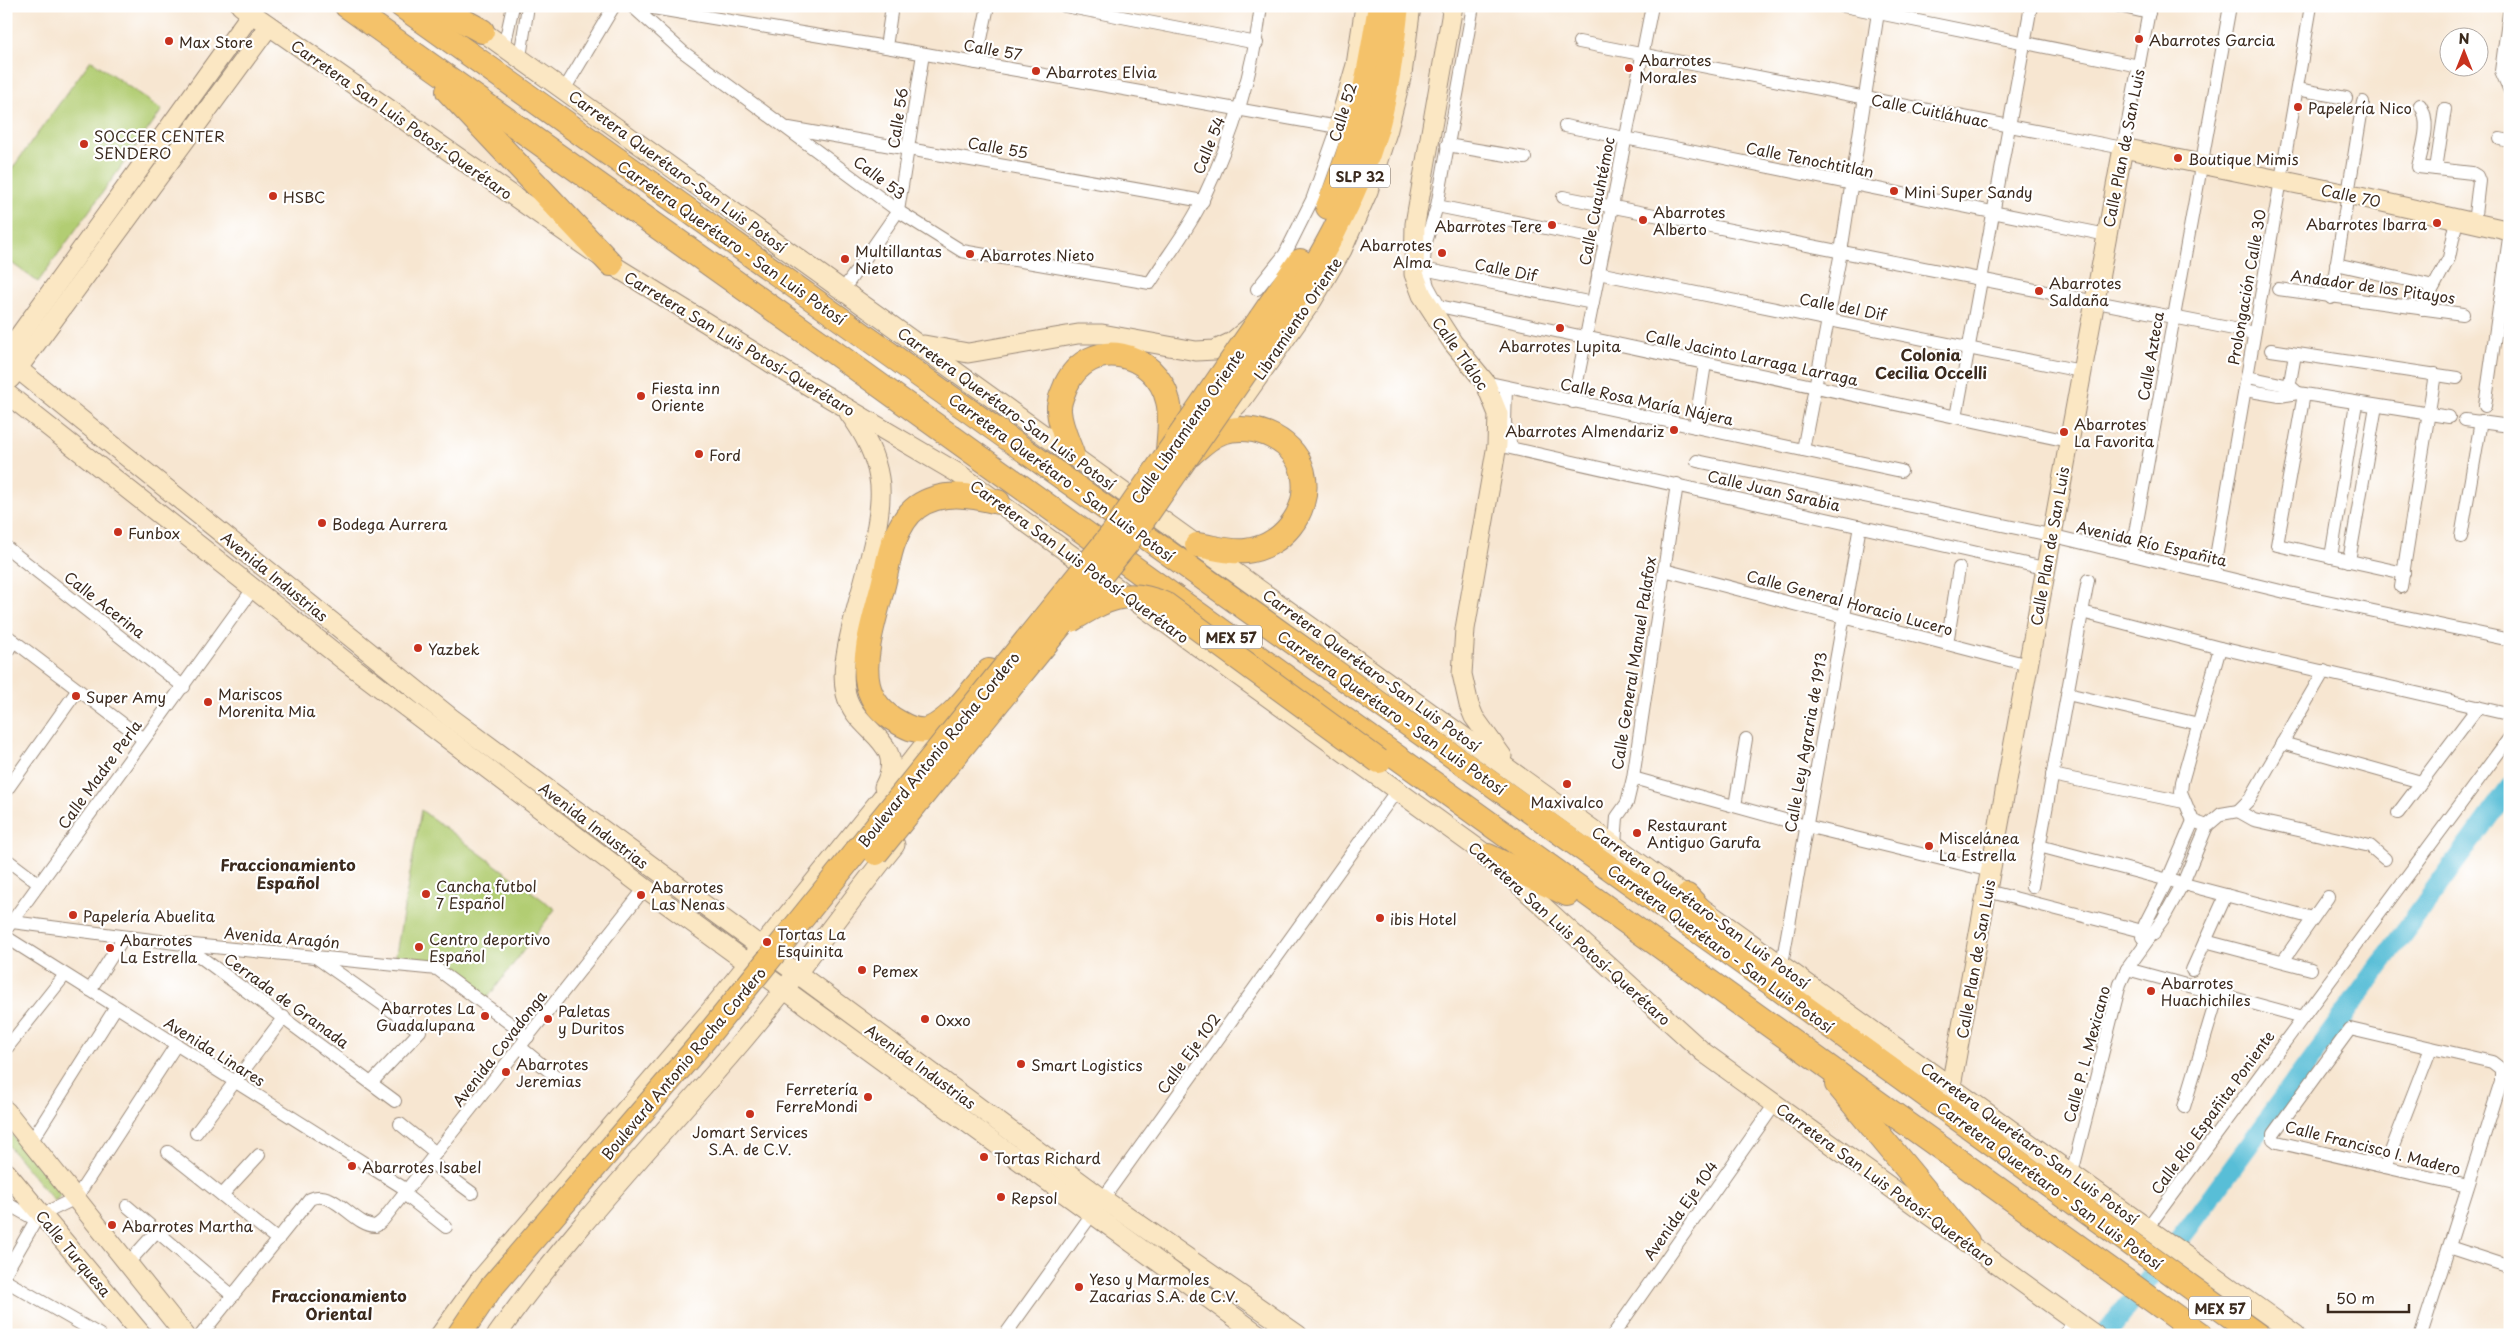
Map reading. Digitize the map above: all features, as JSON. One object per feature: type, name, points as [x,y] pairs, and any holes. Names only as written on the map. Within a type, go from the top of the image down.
[{"type":"highway","name":"Carretera Querétaro - San Luis Potosí","points":[[347,6],[829,348],[1620,919],[2201,1335]]},
{"type":"highway","name":"Carretera Querétaro - San Luis Potosí","points":[[402,6],[1777,974],[2134,1246],[2257,1335]]},
{"type":"highway","points":[[436,6],[482,31]]},
{"type":"highway","points":[[1368,6],[1380,70]]},
{"type":"highway","name":"Libramiento Oriente","points":[[1380,6],[1380,70]]},
{"type":"highway","name":"Libramiento Oriente","points":[[1269,323],[1286,284],[1315,235],[1341,178],[1358,123],[1380,70],[1396,6]]},
{"type":"highway","points":[[1338,127],[1380,70],[1409,6]]},
{"type":"highway","points":[[412,53],[611,264]]},
{"type":"highway","name":"Calle Libramiento Oriente","points":[[1120,538],[1175,456],[1269,323]]},
{"type":"highway","points":[[1072,454],[1061,426],[1058,409],[1071,376],[1083,363],[1101,356],[1119,354],[1138,361],[1152,370],[1162,384],[1168,402],[1175,456],[1207,441],[1221,432],[1253,430],[1270,435],[1289,448],[1300,466],[1304,479],[1299,511],[1288,532],[1270,544],[1246,551],[1197,545]]},
{"type":"highway","points":[[998,502],[971,495],[940,497],[918,507],[904,521],[893,542],[871,635],[866,666],[868,686],[876,704],[891,718],[912,730],[928,730],[944,720],[1015,642],[1031,634]]},
{"type":"highway","name":"Boulevard Antonio Rocha Cordero","points":[[477,1335],[502,1299],[715,1053],[1058,627],[1120,538]]},
{"type":"highway","name":"Boulevard Antonio Rocha Cordero","points":[[459,1335],[490,1289],[703,1041],[1031,634],[1120,538]]},
{"type":"highway","name":"SLP 32","points":[[1058,627],[1095,605],[1118,596],[1128,595],[1151,598],[1166,605],[1552,886]]},
{"type":"highway","points":[[1488,856],[1620,919]]},
{"type":"highway","points":[[1687,896],[1777,974]]},
{"type":"highway","points":[[1815,1058],[1967,1241]]},
{"type":"main road","name":"Carretera Querétaro-San Luis Potosí","points":[[448,6],[1687,896]]},
{"type":"main road","name":"Calle 52","points":[[1338,127],[1356,65],[1365,6]]},
{"type":"main road","name":"Libramiento Oriente","points":[[1175,456],[1242,400],[1312,302],[1342,250],[1368,191],[1388,129],[1402,74],[1409,6]]},
{"type":"main road","name":"Carretera San Luis Potosí-Querétaro","points":[[246,10],[611,264],[959,474],[1488,856],[1703,1052],[1967,1241],[2069,1327],[2092,1333]]},
{"type":"main road","points":[[6,354],[184,106],[246,10]]},
{"type":"main road","name":"Calle Tláloc","points":[[1452,13],[1415,224],[1419,272],[1422,295],[1453,343],[1485,382],[1498,414],[1504,446],[1465,629],[1462,674],[1469,705],[1480,728],[1519,775]]},
{"type":"main road","points":[[6,384],[12,366],[66,304],[269,26]]},
{"type":"main road","points":[[184,106],[202,120]]},
{"type":"main road","name":"Calle Cuitláhuac","points":[[2123,148],[2281,180]]},
{"type":"main road","name":"Calle Plan de San Luis","points":[[1951,1086],[2047,552],[2123,148]]},
{"type":"main road","name":"Calle 70","points":[[2281,180],[2510,231]]},
{"type":"main road","points":[[51,292],[66,304]]},
{"type":"main road","points":[[917,343],[968,353],[1078,334],[1102,334],[1196,351],[1215,350],[1269,323]]},
{"type":"main road","name":"Avenida Industrias","points":[[12,366],[451,718],[728,925],[1103,1199],[1298,1335]]},
{"type":"main road","name":"Avenida Industrias","points":[[6,393],[345,661],[645,888],[1091,1215],[1259,1335]]},
{"type":"main road","points":[[844,406],[866,436],[880,478],[877,520],[846,650],[844,672],[846,694],[856,717],[877,737],[890,756],[891,772],[872,808]]},
{"type":"main road","points":[[143,502],[157,502],[164,499],[171,492]]},
{"type":"main road","points":[[253,589],[262,584],[277,582],[291,588]]},
{"type":"main road","points":[[294,621],[312,617],[328,618]]},
{"type":"main road","points":[[345,661],[362,645]]},
{"type":"main road","points":[[439,733],[451,718]]},
{"type":"main road","name":"Boulevard Antonio Rocha Cordero","points":[[440,1335],[479,1281],[710,1011],[759,947],[944,720]]},
{"type":"main road","name":"Boulevard Antonio Rocha Cordero","points":[[497,1335],[542,1274],[642,1154],[745,1038],[963,761],[967,740]]},
{"type":"main road","points":[[728,925],[747,933],[757,933],[766,930],[786,914]]},
{"type":"main road","points":[[786,914],[785,933],[792,943],[806,947],[822,938]]},
{"type":"main road","points":[[822,938],[816,951],[814,968],[820,987],[832,1001]]},
{"type":"main road","points":[[724,946],[730,965],[729,986]]},
{"type":"main road","name":"Carretera Querétaro-San Luis Potosí","points":[[1777,974],[1951,1086],[2296,1335]]},
{"type":"main road","points":[[710,1011],[724,1000],[740,1002],[748,1011],[749,1017],[745,1038]]},
{"type":"main road","points":[[764,1013],[782,1003],[792,1003],[810,1009]]},
{"type":"main road","points":[[6,1111],[185,1335]]},
{"type":"main road","name":"Calle Turquesa","points":[[6,1172],[39,1217],[142,1335]]},
{"type":"street","points":[[512,52],[513,6]]},
{"type":"street","points":[[512,52],[528,6]]},
{"type":"street","points":[[564,90],[614,6]]},
{"type":"street","name":"Calle 53","points":[[632,6],[682,51],[898,212],[962,251],[1150,283]]},
{"type":"street","name":"Calle 57","points":[[641,6],[886,47],[1338,127]]},
{"type":"street","points":[[886,47],[892,6]]},
{"type":"street","points":[[976,63],[988,6]]},
{"type":"street","points":[[1065,6],[1257,43]]},
{"type":"street","name":"Calle 54","points":[[1150,283],[1203,201],[1240,110],[1257,43],[1261,6]]},
{"type":"street","name":"Calle Tláloc","points":[[1459,312],[1439,306],[1419,272],[1437,206],[1473,6]]},
{"type":"street","name":"Calle Cuauhtémoc","points":[[1573,402],[1652,6]]},
{"type":"street","points":[[1844,6],[1879,10],[2138,66]]},
{"type":"street","points":[[1956,417],[1995,213],[2031,6]]},
{"type":"street","points":[[2119,6],[2150,10]]},
{"type":"street","name":"Calle Azteca","points":[[2131,555],[2230,6]]},
{"type":"street","name":"Prolongación Calle 30","points":[[2213,574],[2311,6]]},
{"type":"street","points":[[2510,6],[2507,40],[2501,71],[2510,92]]},
{"type":"street","points":[[1803,450],[1841,252],[1879,10]]},
{"type":"street","name":"Calle Plan de San Luis","points":[[2123,148],[2150,10]]},
{"type":"street","points":[[1452,13],[1470,22]]},
{"type":"street","name":"Calle Cuitláhuac","points":[[1579,42],[2123,148]]},
{"type":"street","name":"Calle 56","points":[[843,290],[898,212],[923,54]]},
{"type":"street","points":[[2297,89],[2346,98]]},
{"type":"street","points":[[1438,93],[1456,96]]},
{"type":"street","points":[[2331,298],[2363,102]]},
{"type":"street","points":[[2420,105],[2425,112],[2426,127],[2418,167],[2472,173],[2479,180],[2466,221],[2422,309]]},
{"type":"street","points":[[2436,169],[2445,109]]},
{"type":"street","name":"Calle Tenochtitlan","points":[[1566,126],[2106,235]]},
{"type":"street","name":"Calle 52","points":[[1257,289],[1285,254],[1308,208],[1338,127]]},
{"type":"street","points":[[2426,127],[2442,127]]},
{"type":"street","name":"Calle 55","points":[[786,128],[1203,201]]},
{"type":"street","points":[[1447,145],[1525,158]]},
{"type":"street","points":[[1563,197],[2254,333]]},
{"type":"street","points":[[1437,206],[1605,240]]},
{"type":"street","points":[[2484,406],[2510,231]]},
{"type":"street","points":[[2336,264],[2434,286]]},
{"type":"street","name":"Calle Dif","points":[[1419,272],[1593,302]]},
{"type":"street","name":"Calle del Dif","points":[[1598,273],[2081,371]]},
{"type":"street","name":"Andador de los Pitayos","points":[[2278,289],[2331,298],[2462,314]]},
{"type":"street","name":"Calle Jacinto Larraga Larraga","points":[[1459,312],[2068,441]]},
{"type":"street","points":[[2270,350],[2456,378]]},
{"type":"street","points":[[2295,354],[2295,392],[2277,545],[2404,574]]},
{"type":"street","points":[[1695,427],[1706,364]]},
{"type":"street","points":[[2401,588],[2435,374]]},
{"type":"street","points":[[2248,377],[2295,392],[2449,417]]},
{"type":"street","name":"Calle Rosa María Nájera","points":[[1485,382],[1901,471]]},
{"type":"street","points":[[1504,446],[1506,387]]},
{"type":"street","points":[[2245,390],[2295,392]]},
{"type":"street","points":[[2331,557],[2356,403]]},
{"type":"street","points":[[2349,561],[2376,406]]},
{"type":"street","points":[[2465,420],[2510,426]]},
{"type":"street","points":[[2460,537],[2481,421]]},
{"type":"street","points":[[2350,438],[2369,442]]},
{"type":"street","name":"Calle Juan Sarabia","points":[[1504,446],[1860,526],[2047,552]]},
{"type":"street","name":"Avenida Río Españita","points":[[1697,461],[2047,552],[2131,555],[2308,597],[2510,640]]},
{"type":"street","name":"Calle General Manuel Palafox","points":[[1615,844],[1617,817],[1627,803],[1633,778],[1677,484]]},
{"type":"street","name":"Calle Ley Agraria de 1913","points":[[1777,974],[1806,826],[1860,526]]},
{"type":"street","name":"Calle Acerina","points":[[6,547],[184,686]]},
{"type":"street","points":[[1947,644],[1959,568]]},
{"type":"street","name":"Calle General Horacio Lucero","points":[[1664,570],[2028,665]]},
{"type":"street","points":[[2032,887],[2088,580]]},
{"type":"street","name":"Calle Madre Perla","points":[[9,926],[253,589]]},
{"type":"street","points":[[2082,612],[2220,648],[2502,713]]},
{"type":"street","points":[[6,652],[10,638],[77,691],[143,739]]},
{"type":"street","points":[[2207,826],[2193,821],[2181,792],[2182,782],[2220,648]]},
{"type":"street","points":[[2148,932],[2182,883],[2207,826],[2221,814],[2238,811],[2250,799],[2324,671]]},
{"type":"street","points":[[6,791],[77,691]]},
{"type":"street","points":[[2067,694],[2198,724]]},
{"type":"street","points":[[2398,813],[2478,707]]},
{"type":"street","name":"Calle Río Españita Poniente","points":[[2152,1231],[2302,1016],[2510,737]]},
{"type":"street","points":[[1735,806],[1746,739]]},
{"type":"street","points":[[2282,742],[2421,782]]},
{"type":"street","points":[[2052,775],[2184,802]]},
{"type":"street","points":[[1633,778],[1806,826],[1991,871]]},
{"type":"street","name":"Calle Eje 102","points":[[1005,1335],[1397,790]]},
{"type":"street","points":[[2238,811],[2254,820],[2370,846],[2385,859]]},
{"type":"street","points":[[2148,932],[2193,821]]},
{"type":"street","points":[[2039,846],[2313,918]]},
{"type":"street","points":[[6,859],[39,884]]},
{"type":"street","name":"Avenida Covadonga","points":[[278,1240],[310,1199],[317,1196],[326,1197],[367,1226],[376,1226],[433,1157],[645,888]]},
{"type":"street","points":[[1987,891],[2148,932]]},
{"type":"street","points":[[2192,970],[2226,895]]},
{"type":"street","points":[[2283,962],[2328,897]]},
{"type":"street","name":"Avenida Aragón","points":[[9,926],[437,969],[524,1042],[559,1080]]},
{"type":"street","name":"Calle P. L. Mexicano","points":[[2072,1173],[2120,984],[2142,948],[2148,932]]},
{"type":"street","name":"Avenida Linares","points":[[6,937],[405,1192],[446,1227]]},
{"type":"street","points":[[90,990],[124,937]]},
{"type":"street","points":[[2205,941],[2311,969]]},
{"type":"street","name":"Cerrada de Granada","points":[[184,944],[284,1016],[396,1101]]},
{"type":"street","points":[[315,956],[420,1031],[372,1082]]},
{"type":"street","points":[[2127,970],[2302,1016]]},
{"type":"street","points":[[6,1049],[65,975]]},
{"type":"street","points":[[2184,1107],[2218,994]]},
{"type":"street","points":[[31,1142],[116,1007]]},
{"type":"street","points":[[196,1134],[284,1016]]},
{"type":"street","name":"Calle Francisco I. Madero","points":[[2431,1048],[2350,1029],[2273,1134],[2272,1139],[2384,1168],[2467,1186]]},
{"type":"street","points":[[6,1272],[39,1217],[76,1198],[176,1045]]},
{"type":"street","points":[[2384,1168],[2431,1048],[2492,1062],[2501,1069],[2506,1083],[2467,1186],[2421,1335]]},
{"type":"street","name":"Avenida Eje 104","points":[[1612,1335],[1775,1104]]},
{"type":"street","points":[[400,1124],[472,1193]]},
{"type":"street","points":[[168,1152],[278,1240],[201,1335]]},
{"type":"street","points":[[222,1195],[260,1155]]},
{"type":"street","points":[[6,1203],[39,1217]]},
{"type":"street","points":[[127,1206],[233,1296]]},
{"type":"street","points":[[128,1263],[156,1232]]},
{"type":"street","points":[[2449,1247],[2510,1267]]},
{"type":"street","points":[[6,1281],[100,1335]]},
{"type":"green space","name":"SOCCER CENTER SENDERO","points":[[91,60],[162,110],[38,282],[6,259],[6,177]]},
{"type":"green space","points":[[421,810],[555,909],[486,1000],[438,964],[395,960]]},
{"type":"green space","points":[[6,1128],[61,1194],[55,1202],[6,1143]]},
{"type":"waterway","points":[[2105,1335],[2189,1227],[2510,787]]},
{"type":"place","name":"Abarrotes Garcia","points":[[2139,39]]},
{"type":"place","name":"Max Store","points":[[169,41]]},
{"type":"place","name":"Abarrotes Morales","points":[[1629,68]]},
{"type":"place","name":"Abarrotes Elvia","points":[[1036,71]]},
{"type":"place","name":"Papelería Nico","points":[[2298,107]]},
{"type":"place","name":"SOCCER CENTER SENDERO","points":[[84,144]]},
{"type":"place","name":"Boutique Mimis","points":[[2178,158]]},
{"type":"place","name":"Mini Super Sandy","points":[[1894,191]]},
{"type":"place","name":"HSBC","points":[[273,196]]},
{"type":"place","name":"Abarrotes Alberto","points":[[1643,220]]},
{"type":"place","name":"Abarrotes Ibarra","points":[[2437,223]]},
{"type":"place","name":"Abarrotes Tere","points":[[1552,225]]},
{"type":"place","name":"Abarrotes Alma","points":[[1442,253]]},
{"type":"place","name":"Abarrotes Nieto","points":[[970,254]]},
{"type":"place","name":"Multillantas Nieto","points":[[845,259]]},
{"type":"place","name":"Abarrotes Saldaña","points":[[2039,291]]},
{"type":"place","name":"Abarrotes Lupita","points":[[1560,328]]},
{"type":"place","name":"Fiesta inn Oriente","points":[[641,396]]},
{"type":"place","name":"Abarrotes Almendariz","points":[[1674,430]]},
{"type":"place","name":"Abarrotes La Favorita","points":[[2064,432]]},
{"type":"place","name":"Ford","points":[[699,454]]},
{"type":"place","name":"Bodega Aurrera","points":[[322,523]]},
{"type":"place","name":"Funbox","points":[[118,532]]},
{"type":"place","name":"Yazbek","points":[[418,648]]},
{"type":"place","name":"Super Amy","points":[[76,696]]},
{"type":"place","name":"Mariscos Morenita Mia","points":[[208,702]]},
{"type":"place","name":"Maxivalco","points":[[1567,784]]},
{"type":"place","name":"Restaurant Antiguo Garufa","points":[[1637,833]]},
{"type":"place","name":"Miscelánea La Estrella","points":[[1929,846]]},
{"type":"place","name":"Cancha futbol 7 Español","points":[[426,894]]},
{"type":"place","name":"Abarrotes Las Nenas","points":[[641,895]]},
{"type":"place","name":"Papelería Abuelita","points":[[73,915]]},
{"type":"place","name":"ibis Hotel","points":[[1380,918]]},
{"type":"place","name":"Tortas La Esquinita","points":[[767,942]]},
{"type":"place","name":"Centro deportivo Español","points":[[419,947]]},
{"type":"place","name":"Abarrotes La Estrella","points":[[110,948]]},
{"type":"place","name":"Pemex","points":[[862,970]]},
{"type":"place","name":"Abarrotes Huachichiles","points":[[2151,991]]},
{"type":"place","name":"Abarrotes La Guadalupana","points":[[485,1016]]},
{"type":"place","name":"Paletas y Duritos","points":[[548,1019]]},
{"type":"place","name":"Oxxo","points":[[925,1019]]},
{"type":"place","name":"Smart Logistics","points":[[1021,1064]]},
{"type":"place","name":"Abarrotes Jeremias","points":[[506,1072]]},
{"type":"place","name":"Ferretería FerreMondi","points":[[868,1097]]},
{"type":"place","name":"Jomart Services S.A. de C.V.","points":[[750,1114]]},
{"type":"place","name":"Tortas Richard","points":[[984,1157]]},
{"type":"place","name":"Abarrotes Isabel","points":[[352,1166]]},
{"type":"place","name":"Repsol","points":[[1001,1197]]},
{"type":"place","name":"Abarrotes Martha","points":[[112,1225]]},
{"type":"place","name":"Yeso y Marmoles Zacarias S.A. de C.V.","points":[[1079,1287]]},
{"type":"district","name":"Colonia Cecilia Occelli","points":[[1931,363]]},
{"type":"district","name":"Fraccionamiento Español","points":[[288,873]]},
{"type":"district","name":"Fraccionamiento Oriental","points":[[339,1304]]}]
